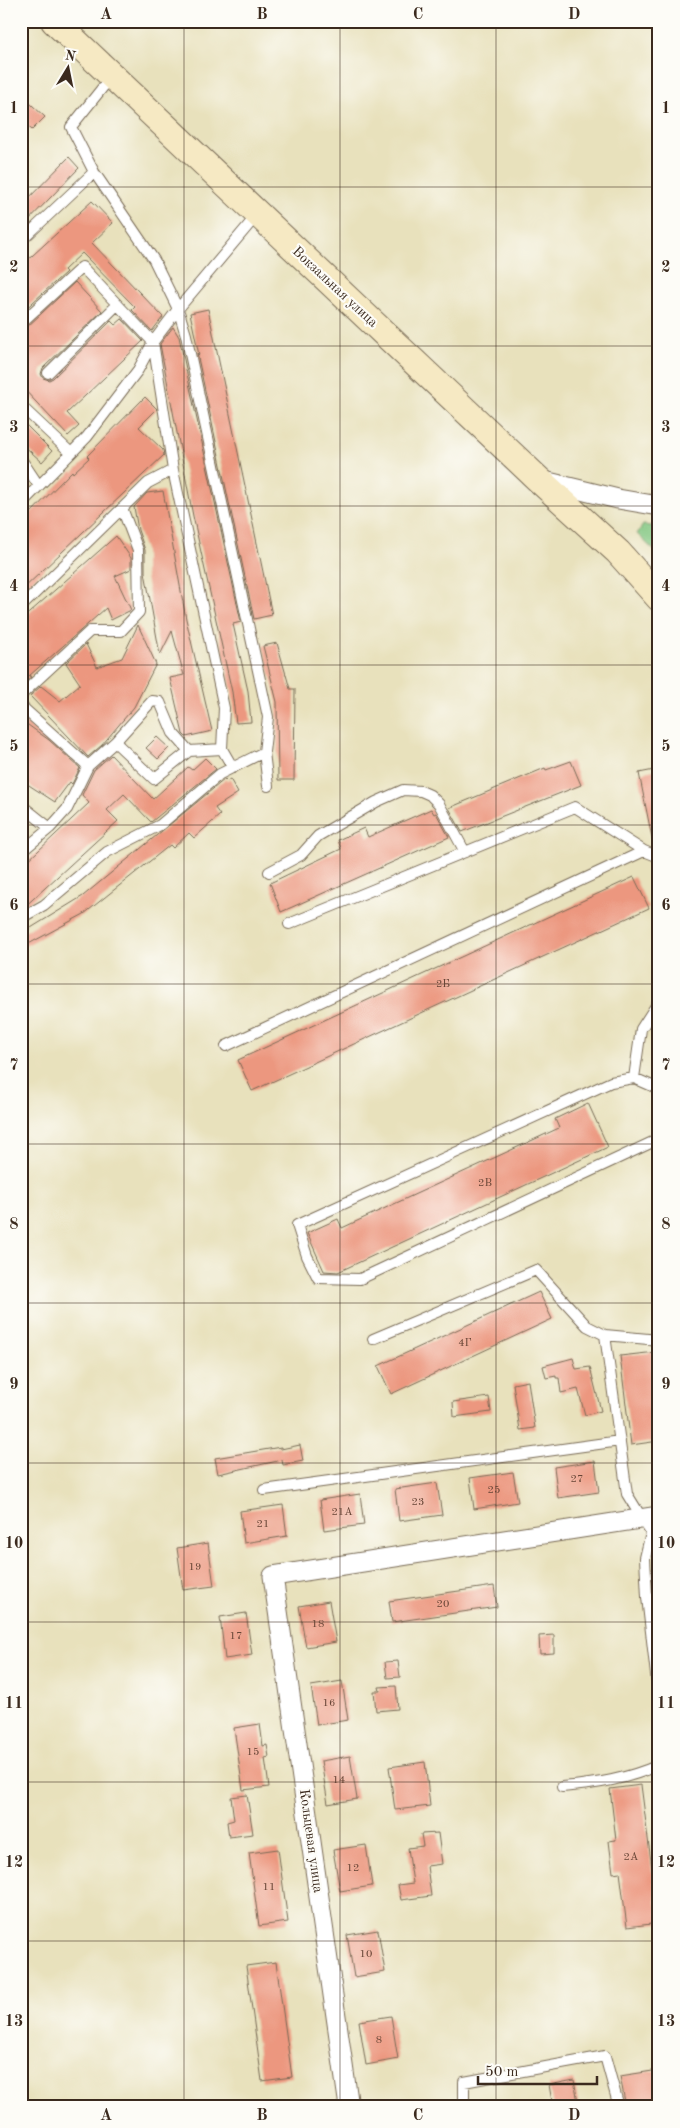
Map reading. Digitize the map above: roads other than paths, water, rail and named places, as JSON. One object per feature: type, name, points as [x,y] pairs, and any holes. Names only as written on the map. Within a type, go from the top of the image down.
[{"type":"main road","name":"Вокзальная улица","points":[[54,21],[538,479],[618,552],[659,598]]},
{"type":"street","points":[[538,479],[618,499],[659,506]]},
{"type":"street","name":"Кольцевая улица","points":[[349,2107],[273,1576],[651,1517]]},
{"type":"lane","points":[[112,76],[71,127],[94,172],[154,260],[178,309],[188,345],[268,717],[264,752],[268,786]]},
{"type":"lane","points":[[21,241],[94,172]]},
{"type":"lane","points":[[21,504],[87,437],[138,370],[153,342],[178,309],[257,214]]},
{"type":"lane","points":[[21,323],[82,267],[153,342],[173,470],[224,708],[222,748],[233,768]]},
{"type":"lane","points":[[48,373],[117,305]]},
{"type":"lane","points":[[21,406],[71,453]]},
{"type":"lane","points":[[21,459],[39,486]]},
{"type":"lane","points":[[21,607],[148,483],[173,470]]},
{"type":"lane","points":[[21,696],[90,631],[121,631],[140,612],[138,550],[122,508]]},
{"type":"lane","points":[[21,852],[50,828],[67,808],[88,766],[115,742],[152,701],[160,702],[172,733],[188,752]]},
{"type":"lane","points":[[21,706],[88,766]]},
{"type":"lane","points":[[115,742],[154,779],[188,752],[222,748]]},
{"type":"lane","points":[[21,918],[44,905],[107,852],[160,825],[220,774],[264,752]]},
{"type":"lane","points":[[269,872],[301,855],[318,836],[376,802],[403,790],[421,791],[430,795],[439,804],[466,852]]},
{"type":"lane","points":[[21,805],[50,828]]},
{"type":"lane","points":[[289,924],[576,807],[644,851],[659,857]]},
{"type":"lane","points":[[226,1046],[644,851]]},
{"type":"lane","points":[[634,1078],[641,1029],[659,1001]]},
{"type":"lane","points":[[659,1089],[634,1078],[611,1082],[297,1225],[307,1256],[318,1278],[360,1279],[659,1139]]},
{"type":"lane","points":[[374,1339],[536,1270],[587,1326],[605,1335],[659,1340]]},
{"type":"lane","points":[[605,1335],[627,1494],[651,1517],[651,1533],[645,1558],[646,1597],[659,1701]]},
{"type":"lane","points":[[264,1490],[620,1441]]},
{"type":"lane","points":[[562,1787],[602,1783],[636,1775],[659,1764]]},
{"type":"lane","points":[[464,2107],[464,2082],[605,2056],[619,2107]]}]
